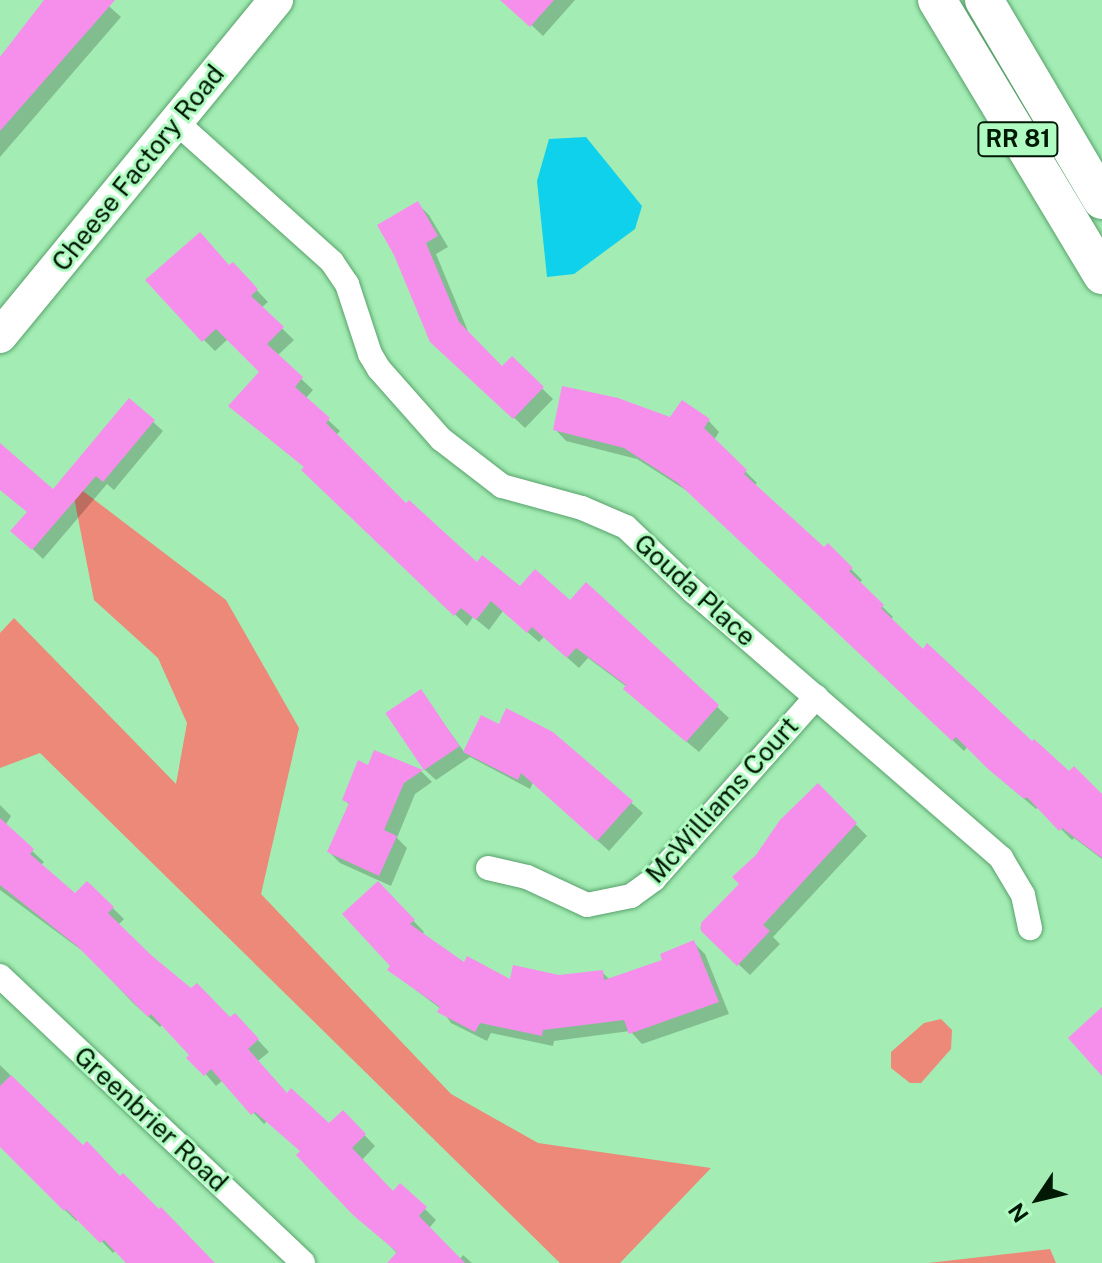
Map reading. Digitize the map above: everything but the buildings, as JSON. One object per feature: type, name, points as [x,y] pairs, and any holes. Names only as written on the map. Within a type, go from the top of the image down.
[{"type":"main road","name":"Cheese Factory Road","points":[[0,336],[276,0]]},
{"type":"main road","name":"RR 81","points":[[937,0],[1102,275]]},
{"type":"main road","name":"RR 81","points":[[984,0],[1102,200]]},
{"type":"street","name":"Gouda Place","points":[[175,121],[332,262],[347,284],[370,354],[379,369],[441,439],[502,486],[582,508],[626,527],[1001,858],[1023,895],[1030,928]]},
{"type":"street","name":"McWilliams Court","points":[[488,868],[527,877],[587,905],[631,896],[654,879],[816,697]]},
{"type":"street","name":"Greenbrier Road","points":[[0,976],[303,1263]]},
{"type":"shaded area","points":[[71,482],[226,600],[299,728],[261,894],[451,1094],[538,1143],[711,1168],[620,1263],[560,1263],[40,753],[0,768],[0,633],[14,618],[176,784],[187,723],[158,658],[94,600]]},
{"type":"shaded area","points":[[941,1019],[952,1030],[951,1049],[921,1083],[910,1083],[891,1068],[891,1052],[924,1023]]},
{"type":"shaded area","points":[[1050,1249],[1056,1263],[928,1263]]},
{"type":"water","points":[[586,137],[642,206],[635,229],[574,274],[547,277],[537,181],[549,139]]}]
